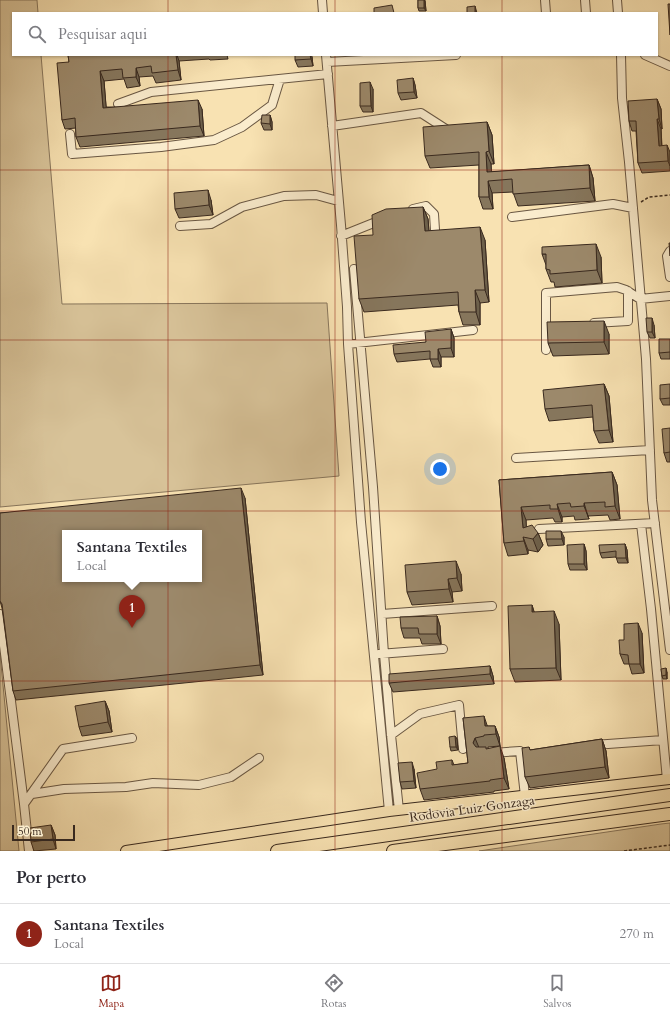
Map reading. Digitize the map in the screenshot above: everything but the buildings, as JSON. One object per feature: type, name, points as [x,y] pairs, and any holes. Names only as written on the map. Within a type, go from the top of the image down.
[{"type":"highway","name":"Rodovia Luiz Gonzaga","points":[[277,851],[670,795]]},
{"type":"highway","points":[[393,851],[670,814]]},
{"type":"main road","points":[[126,851],[389,811],[668,779]]},
{"type":"street","points":[[322,0],[323,12]]},
{"type":"street","points":[[545,0],[546,12]]},
{"type":"street","points":[[585,0],[586,12]]},
{"type":"street","points":[[617,0],[618,12]]},
{"type":"street","points":[[389,811],[362,522],[327,59],[424,56]]},
{"type":"street","points":[[621,56],[622,98],[646,359],[652,500],[670,650]]},
{"type":"street","points":[[647,56],[670,66]]},
{"type":"street","points":[[118,104],[151,92],[328,74]]},
{"type":"street","points":[[70,134],[72,154],[161,147],[214,140],[242,127],[272,105],[280,79]]},
{"type":"street","points":[[332,126],[421,112],[449,131]]},
{"type":"street","points":[[180,226],[211,224],[242,207],[284,196],[316,195],[338,201]]},
{"type":"street","points":[[512,217],[613,204],[633,208]]},
{"type":"street","points":[[408,211],[426,206],[434,214],[435,230]]},
{"type":"street","points":[[341,236],[388,217]]},
{"type":"street","points":[[670,251],[667,256],[670,277]]},
{"type":"street","points":[[354,269],[373,487],[384,654],[399,810]]},
{"type":"street","points":[[546,350],[546,293],[617,287],[628,291],[640,299],[670,296]]},
{"type":"street","points":[[589,324],[628,321],[628,291]]},
{"type":"street","points":[[348,344],[473,330]]},
{"type":"street","points":[[516,458],[650,450]]},
{"type":"street","points":[[539,529],[655,523]]},
{"type":"street","points":[[641,524],[668,779]]},
{"type":"street","points":[[382,614],[492,606]]},
{"type":"street","points":[[0,614],[29,851]]},
{"type":"street","points":[[375,655],[443,649]]},
{"type":"street","points":[[391,735],[420,714],[459,705],[462,749]]},
{"type":"street","points":[[24,804],[63,749],[132,738]]},
{"type":"street","points":[[583,746],[663,740]]},
{"type":"street","points":[[483,754],[524,750],[525,796]]},
{"type":"street","points":[[32,794],[64,789],[126,786],[152,783],[199,785],[231,777],[259,758]]},
{"type":"path","points":[[633,208],[648,197],[670,194]]},
{"type":"path","points":[[624,851],[670,845]]},
{"type":"shaded area","points":[[0,0],[37,0],[38,12],[12,12],[12,56],[41,56],[62,304],[327,303],[339,476],[0,507]]},
{"type":"shaded area","points":[[0,654],[19,851],[0,851]]},
{"type":"shaded area","points":[[670,823],[670,851],[479,851],[661,824]]},
{"type":"place","name":"Santana Textiles","points":[[132,628]]}]
